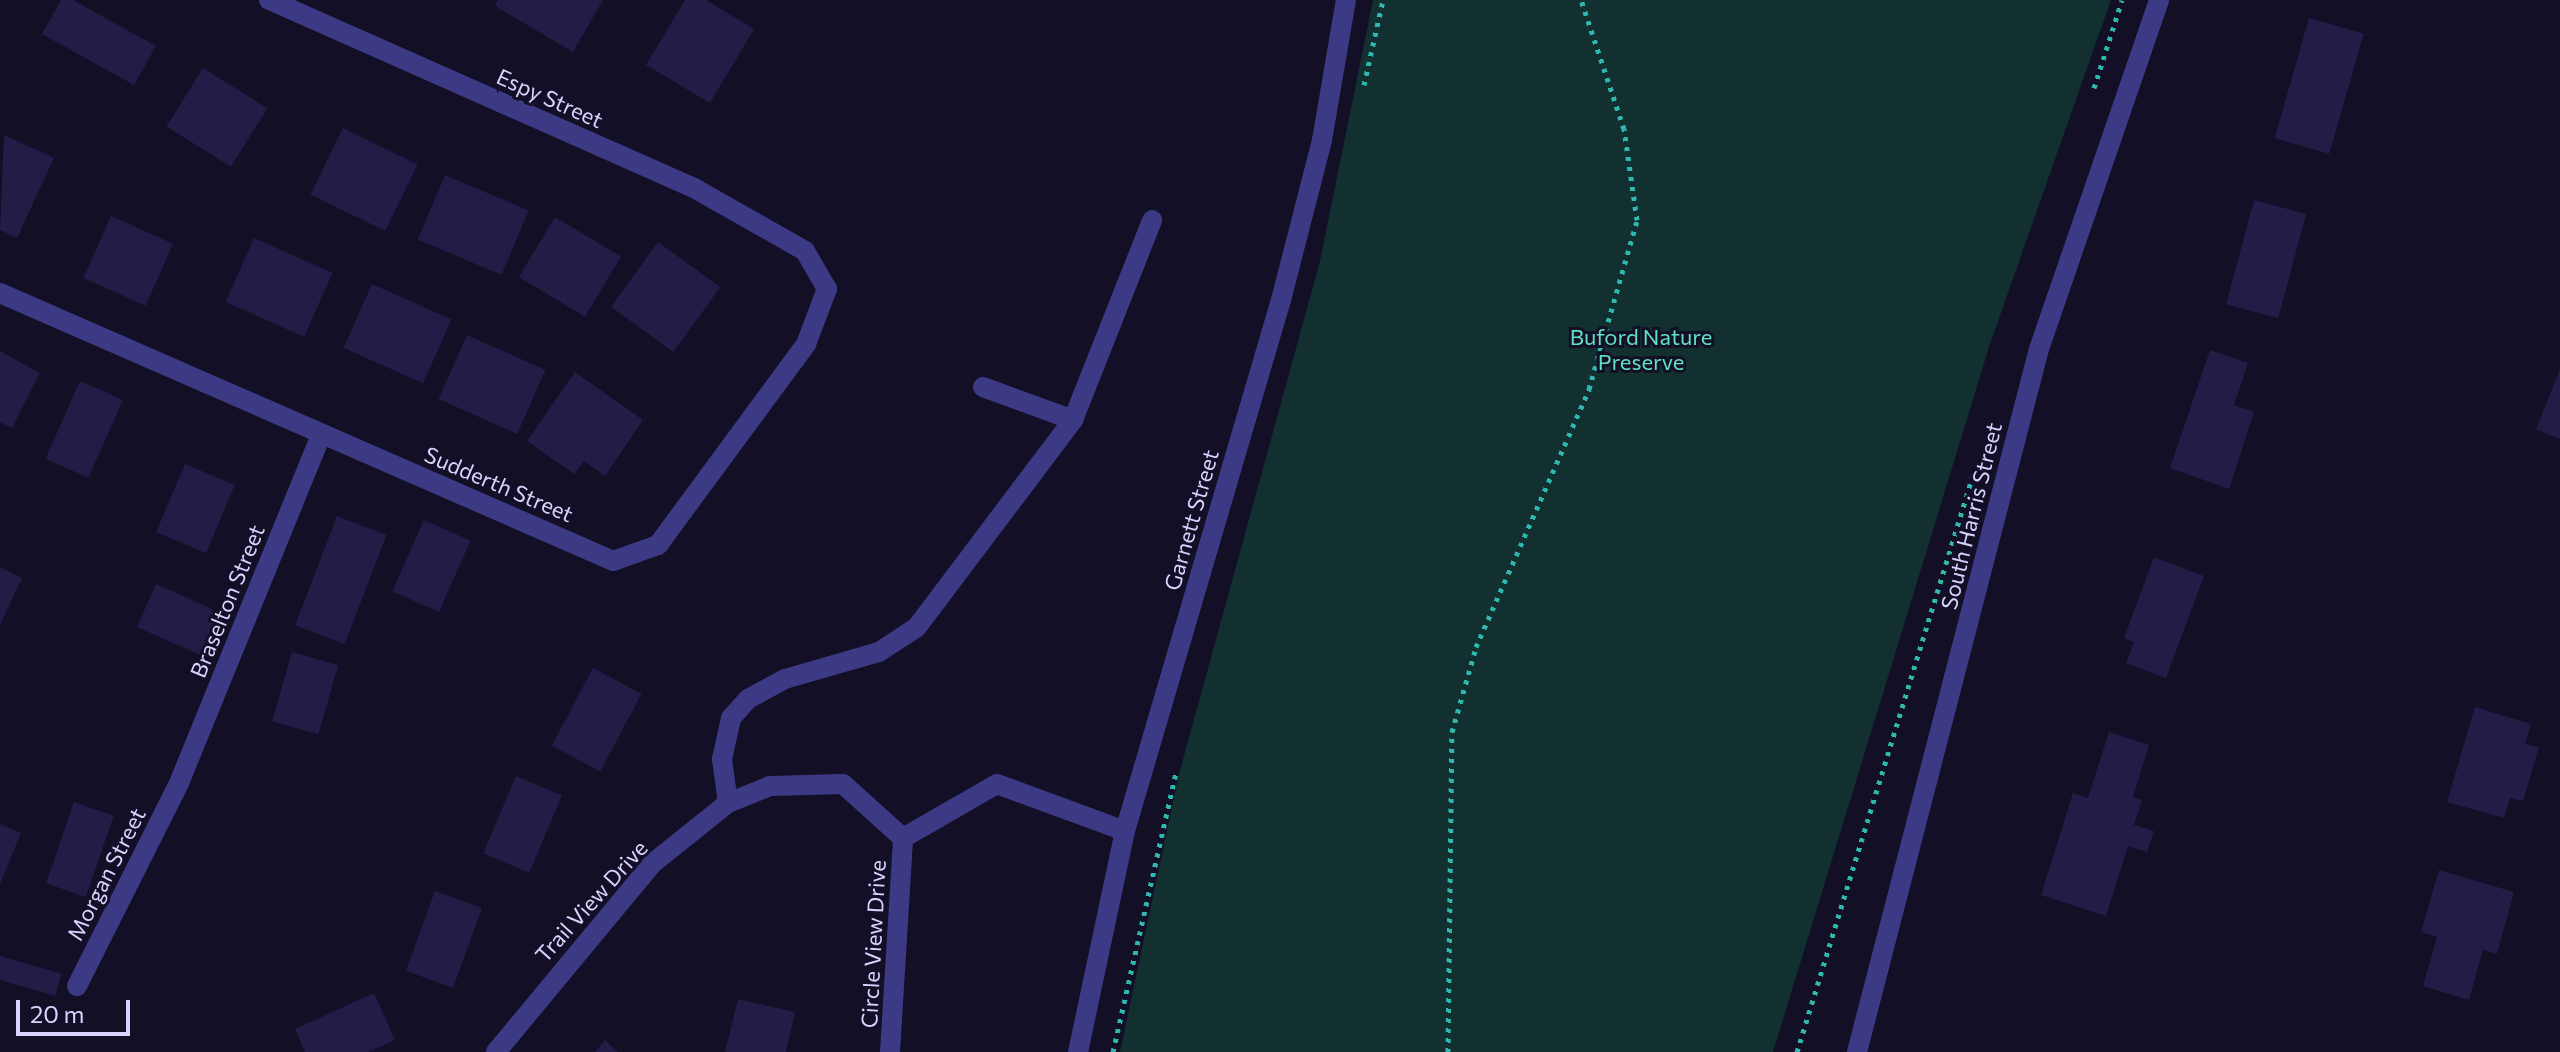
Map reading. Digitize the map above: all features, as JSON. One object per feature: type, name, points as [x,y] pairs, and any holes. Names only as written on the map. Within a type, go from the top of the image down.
[{"type":"street","name":"Espy Street","points":[[269,0],[694,188],[805,251]]},
{"type":"street","name":"Garnett Street","points":[[1078,1052],[1125,831],[1281,300],[1322,140],[1346,0]]},
{"type":"street","name":"South Harris Street","points":[[1857,1052],[2039,349],[2159,0]]},
{"type":"street","points":[[728,803],[722,759],[731,718],[748,699],[785,679],[879,652],[917,627],[1073,420],[1152,220]]},
{"type":"street","name":"Sudderth Street","points":[[0,293],[320,437],[506,510],[613,561],[658,545],[806,344],[827,289],[805,251]]},
{"type":"street","points":[[983,387],[1073,420]]},
{"type":"street","name":"Braselton Street","points":[[179,783],[320,437]]},
{"type":"street","name":"Morgan Street","points":[[77,986],[179,783]]},
{"type":"street","name":"Trail View Drive","points":[[496,1052],[653,863],[728,803],[770,786],[843,784],[903,838]]},
{"type":"street","points":[[903,838],[997,784],[1125,831]]},
{"type":"street","name":"Circle View Drive","points":[[890,1052],[903,838]]},
{"type":"path","points":[[1448,1052],[1452,732],[1476,647],[1589,389],[1637,220],[1624,129],[1581,0]]},
{"type":"path","points":[[2089,105],[2122,0]]},
{"type":"path","points":[[1797,1052],[1976,465]]},
{"type":"green space","name":"Buford Nature Preserve","points":[[1373,0],[2111,0],[1990,344],[1773,1052],[1120,1052],[1179,774],[1320,261]]},
{"type":"building","points":[[61,0],[73,0],[156,46],[134,85],[42,34]]},
{"type":"building","points":[[498,0],[603,0],[573,52],[495,6]]},
{"type":"building","points":[[685,0],[706,0],[754,29],[710,103],[646,65]]},
{"type":"building","points":[[2309,18],[2364,34],[2329,154],[2275,138]]},
{"type":"building","points":[[203,68],[267,108],[231,167],[166,127]]},
{"type":"building","points":[[343,128],[418,164],[385,231],[311,195]]},
{"type":"building","points":[[4,135],[54,158],[17,238],[0,230]]},
{"type":"building","points":[[445,175],[529,211],[501,275],[418,239]]},
{"type":"building","points":[[2254,200],[2306,214],[2278,318],[2226,304]]},
{"type":"building","points":[[111,216],[173,244],[145,306],[83,278]]},
{"type":"building","points":[[555,217],[621,257],[585,317],[519,277]]},
{"type":"building","points":[[254,238],[333,273],[304,337],[226,302]]},
{"type":"building","points":[[658,242],[720,287],[673,352],[611,307]]},
{"type":"building","points":[[372,284],[451,319],[423,383],[344,348]]},
{"type":"building","points":[[467,335],[546,370],[517,434],[439,399]]},
{"type":"building","points":[[2210,350],[2248,363],[2234,405],[2254,412],[2229,489],[2170,468]]},
{"type":"building","points":[[0,351],[40,373],[12,428],[0,422]]},
{"type":"building","points":[[2560,369],[2560,439],[2536,429]]},
{"type":"building","points":[[575,372],[643,420],[605,476],[584,461],[574,474],[527,441]]},
{"type":"building","points":[[80,381],[123,400],[88,478],[45,459]]},
{"type":"building","points":[[185,464],[235,485],[206,553],[156,532]]},
{"type":"building","points":[[337,516],[386,535],[345,644],[295,625]]},
{"type":"building","points":[[424,520],[471,541],[439,612],[392,591]]},
{"type":"building","points":[[2154,557],[2204,576],[2166,678],[2126,663],[2134,642],[2124,638]]},
{"type":"building","points":[[0,567],[22,578],[0,625]]},
{"type":"building","points":[[156,584],[219,612],[200,655],[137,627]]},
{"type":"building","points":[[292,652],[338,665],[318,734],[272,721]]},
{"type":"building","points":[[593,668],[642,694],[600,772],[552,746]]},
{"type":"building","points":[[2475,707],[2531,724],[2525,744],[2539,747],[2523,801],[2510,798],[2504,818],[2447,802]]},
{"type":"building","points":[[2109,732],[2149,745],[2133,797],[2142,800],[2134,825],[2154,831],[2147,852],[2128,846],[2106,916],[2041,895],[2073,793],[2088,798]]},
{"type":"building","points":[[516,776],[562,796],[529,873],[483,853]]},
{"type":"building","points":[[74,802],[114,816],[86,897],[46,883]]},
{"type":"building","points":[[0,824],[21,833],[0,884]]},
{"type":"building","points":[[2439,870],[2514,892],[2497,954],[2483,950],[2469,1000],[2423,986],[2437,937],[2421,932]]},
{"type":"building","points":[[435,891],[482,908],[453,988],[406,971]]},
{"type":"building","points":[[0,956],[62,974],[55,996],[0,980]]},
{"type":"building","points":[[374,993],[395,1040],[368,1052],[305,1052],[295,1029]]},
{"type":"building","points":[[738,999],[795,1012],[786,1052],[725,1052]]},
{"type":"building","points":[[605,1040],[618,1052],[595,1052]]}]
